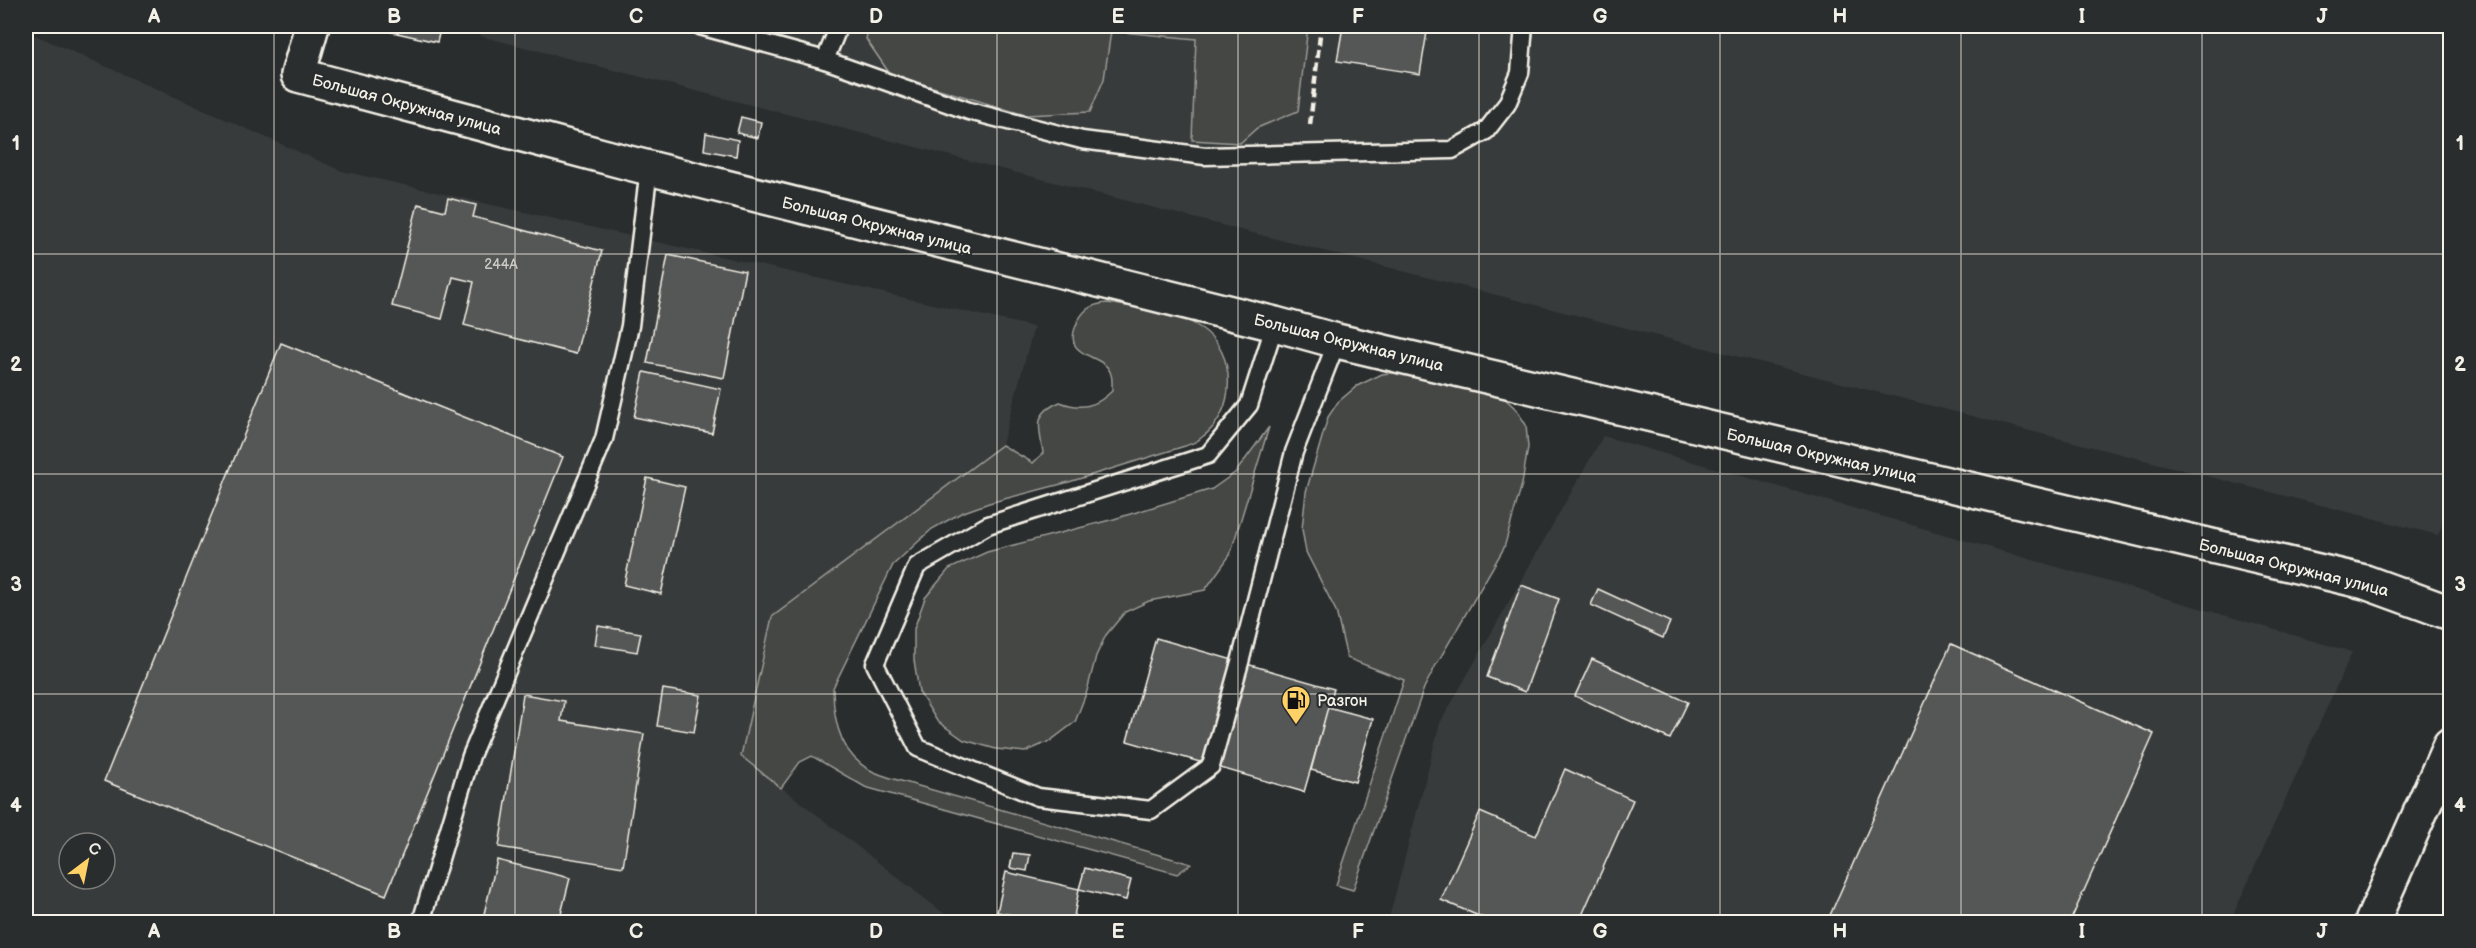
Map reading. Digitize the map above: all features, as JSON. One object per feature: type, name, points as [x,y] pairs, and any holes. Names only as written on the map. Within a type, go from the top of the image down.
[{"type":"street","name":"Большая Окружная улица","points":[[312,26],[298,75],[649,168],[1337,341],[2365,582],[2451,613]]},
{"type":"street","points":[[2372,922],[2451,745]]},
{"type":"lane","points":[[700,26],[825,60],[969,111],[1082,140],[1206,156],[1452,150],[1486,131],[1507,104],[1520,73],[1524,26]]},
{"type":"lane","points":[[825,60],[839,26]]},
{"type":"lane","points":[[421,922],[471,756],[604,439],[630,326],[649,168]]},
{"type":"lane","points":[[1275,324],[1250,405],[1208,455],[988,525],[917,566],[874,664],[918,748],[1038,797],[1151,810],[1211,765],[1246,641],[1294,452],[1337,341]]},
{"type":"shaded area","points":[[482,26],[2450,26],[2450,507],[2438,535],[480,36]]},
{"type":"shaded area","points":[[869,26],[1307,26],[1307,35],[1298,111],[1257,128],[1240,143],[1192,140],[1196,39],[1111,31],[1104,79],[1090,112],[1025,115],[890,74],[866,39]]},
{"type":"shaded area","points":[[26,31],[342,171],[1034,327],[1002,445],[772,617],[741,756],[955,922],[26,922]]},
{"type":"shaded area","points":[[1108,303],[1156,311],[1180,318],[1201,328],[1213,339],[1222,352],[1227,367],[1228,383],[1227,399],[1213,427],[1199,439],[1185,446],[1069,482],[989,503],[961,513],[932,529],[893,565],[833,688],[835,711],[845,745],[860,763],[870,770],[901,781],[1191,864],[1177,874],[865,787],[812,756],[800,762],[781,788],[741,756],[772,617],[1002,445],[1033,463],[1043,453],[1039,429],[1041,417],[1051,407],[1060,402],[1075,406],[1088,406],[1100,401],[1112,391],[1108,368],[1082,352],[1074,341],[1078,321],[1084,312],[1094,305]]},
{"type":"shaded area","points":[[1398,372],[1502,396],[1516,409],[1526,425],[1528,447],[1522,484],[1504,548],[1424,688],[1353,890],[1336,885],[1404,680],[1347,658],[1336,611],[1306,552],[1302,529],[1306,492],[1328,417],[1338,402],[1357,386],[1382,374]]},
{"type":"shaded area","points":[[1269,427],[1230,555],[1205,590],[1149,601],[1125,612],[1106,635],[1096,656],[1087,691],[1075,722],[1050,741],[1025,752],[996,749],[964,740],[937,721],[919,692],[914,660],[914,629],[925,598],[949,569],[987,552],[1114,519],[1212,489],[1236,472]]},
{"type":"shaded area","points":[[1603,436],[2352,652],[2230,922],[1388,922],[1440,723]]},
{"type":"building","points":[[366,26],[441,26],[437,42]]},
{"type":"building","points":[[1343,26],[1428,26],[1420,74],[1337,61]]},
{"type":"building","points":[[741,117],[761,122],[758,138],[737,133]]},
{"type":"building","points":[[706,133],[738,140],[736,156],[704,150]]},
{"type":"building","points":[[448,198],[476,205],[473,217],[602,251],[576,354],[464,325],[474,282],[453,277],[442,319],[392,306],[418,204],[445,211]]},
{"type":"building","points":[[668,255],[745,271],[724,378],[647,363]]},
{"type":"building","points":[[281,343],[563,457],[386,895],[104,781]]},
{"type":"building","points":[[644,372],[721,389],[712,433],[634,417]]},
{"type":"building","points":[[647,478],[685,487],[661,594],[624,585]]},
{"type":"building","points":[[1521,585],[1559,599],[1525,692],[1487,677]]},
{"type":"building","points":[[1598,589],[1670,622],[1663,638],[1591,605]]},
{"type":"building","points":[[598,626],[641,633],[637,652],[595,645]]},
{"type":"building","points":[[1156,638],[1334,689],[1304,792],[1127,741]]},
{"type":"building","points":[[1951,644],[2154,734],[2070,922],[1827,922]]},
{"type":"building","points":[[1592,659],[1688,702],[1670,739],[1575,696]]},
{"type":"building","points":[[663,689],[701,695],[694,732],[657,726]]},
{"type":"building","points":[[523,694],[564,701],[561,721],[644,734],[623,867],[499,847]]},
{"type":"building","points":[[1328,707],[1373,719],[1355,782],[1311,770]]},
{"type":"building","points":[[1565,769],[1633,800],[1579,922],[1493,922],[1441,900],[1480,812],[1536,836]]},
{"type":"building","points":[[1013,853],[1030,855],[1027,871],[1010,868]]},
{"type":"building","points":[[497,860],[570,878],[559,922],[482,922]]},
{"type":"building","points":[[1085,868],[1131,880],[1126,900],[1079,889]]},
{"type":"building","points":[[1006,872],[1079,889],[1073,922],[1048,922],[997,912]]},
{"type":"railway","points":[[1310,125],[1321,26]]},
{"type":"place","name":"Разгон","points":[[1296,726]]}]
